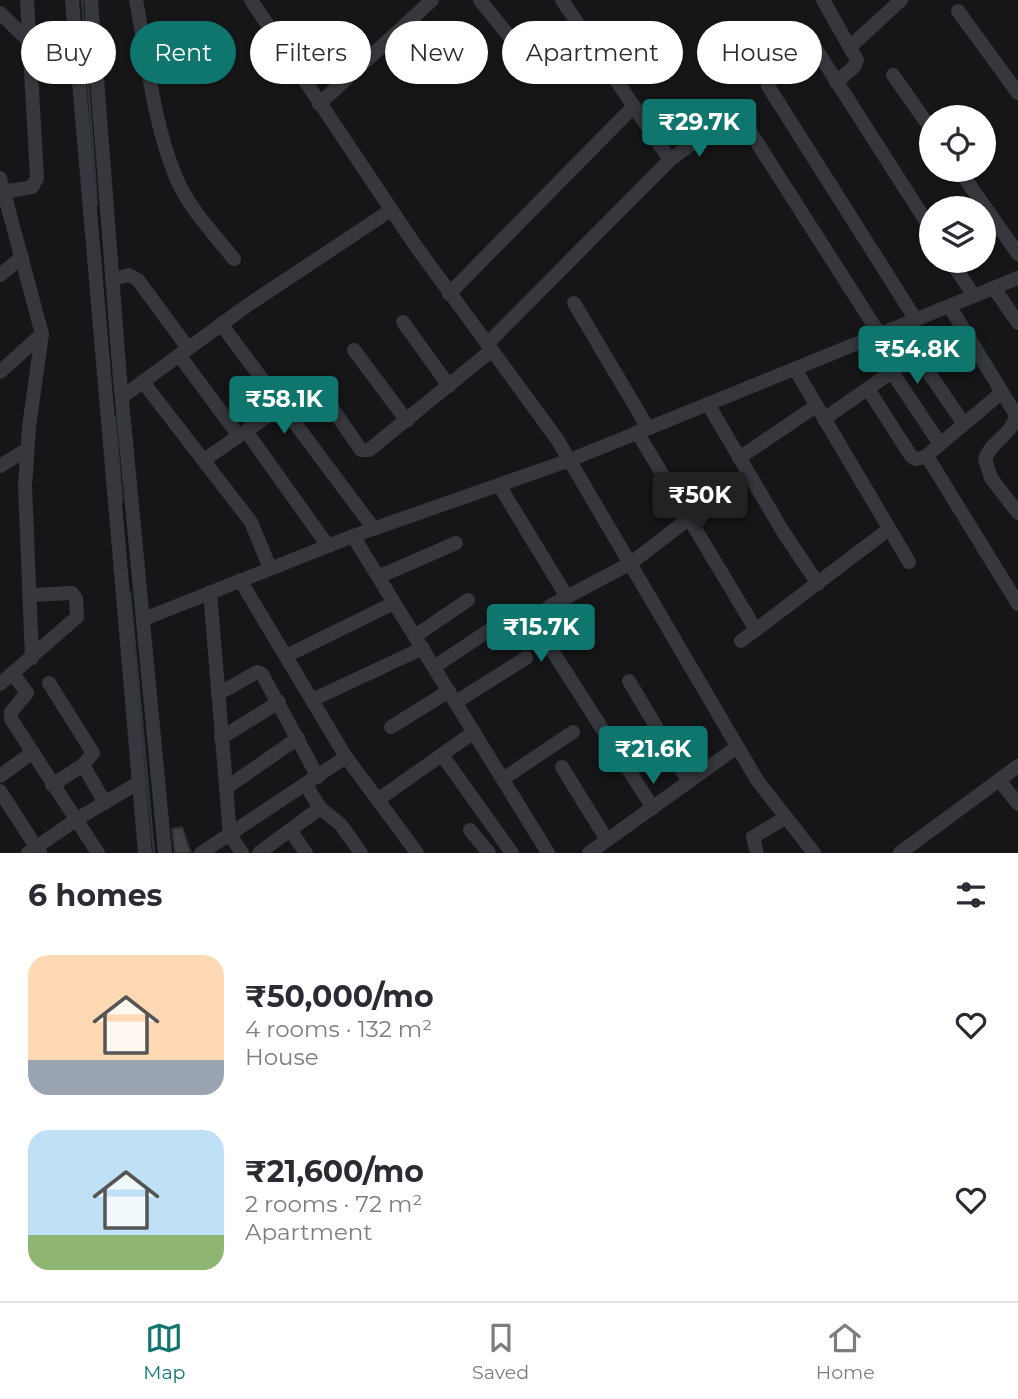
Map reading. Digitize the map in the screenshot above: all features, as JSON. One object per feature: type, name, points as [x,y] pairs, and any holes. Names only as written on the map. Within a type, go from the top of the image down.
[{"type":"street","points":[[27,0],[28,21]]},
{"type":"street","points":[[72,0],[145,853]]},
{"type":"street","points":[[91,0],[122,397],[165,853]]},
{"type":"street","points":[[136,0],[162,132],[175,176],[194,207],[234,259]]},
{"type":"street","points":[[251,0],[449,294],[570,460],[737,747],[785,818],[814,853]]},
{"type":"street","points":[[319,104],[432,0]]},
{"type":"street","points":[[480,0],[502,27]]},
{"type":"street","points":[[562,0],[670,160]]},
{"type":"street","points":[[823,0],[851,46],[856,64],[836,82]]},
{"type":"street","points":[[851,46],[901,0]]},
{"type":"street","points":[[958,11],[1018,93]]},
{"type":"street","points":[[0,13],[21,33]]},
{"type":"street","points":[[822,59],[919,210]]},
{"type":"street","points":[[893,75],[919,112]]},
{"type":"street","points":[[32,84],[37,178],[32,187],[2,185],[42,334],[26,450],[32,658]]},
{"type":"street","points":[[768,86],[915,320]]},
{"type":"street","points":[[449,294],[634,106]]},
{"type":"street","points":[[328,401],[365,451],[376,447],[449,386],[490,347],[670,160],[698,139],[727,125],[736,124],[749,130],[880,335]]},
{"type":"street","points":[[967,182],[1018,254]]},
{"type":"street","points":[[122,397],[221,324],[391,210]]},
{"type":"street","points":[[0,275],[22,257]]},
{"type":"street","points":[[959,273],[974,296]]},
{"type":"street","points":[[112,279],[129,275],[138,280],[184,352],[327,546]]},
{"type":"street","points":[[144,619],[353,536],[570,460],[1018,278]]},
{"type":"street","points":[[994,288],[1018,323]]},
{"type":"street","points":[[574,303],[689,519],[757,630]]},
{"type":"street","points":[[950,307],[1016,419],[988,451],[986,464],[991,478],[1018,513]]},
{"type":"street","points":[[403,322],[449,386]]},
{"type":"street","points":[[221,324],[374,529]]},
{"type":"street","points":[[898,328],[964,424]]},
{"type":"street","points":[[0,372],[42,334]]},
{"type":"street","points":[[354,350],[407,421]]},
{"type":"street","points":[[739,458],[868,388],[916,355]]},
{"type":"street","points":[[795,369],[909,562]]},
{"type":"street","points":[[892,372],[940,444]]},
{"type":"street","points":[[143,382],[251,522],[270,568]]},
{"type":"street","points":[[868,388],[911,456],[916,459],[925,457],[1001,393]]},
{"type":"street","points":[[708,404],[818,584]]},
{"type":"street","points":[[204,460],[282,406]]},
{"type":"street","points":[[0,466],[26,450]]},
{"type":"street","points":[[925,457],[1018,604]]},
{"type":"street","points":[[653,808],[537,627],[540,614],[631,563],[748,473]]},
{"type":"street","points":[[499,485],[567,597]]},
{"type":"street","points":[[741,641],[889,529]]},
{"type":"street","points":[[353,536],[548,853]]},
{"type":"street","points":[[378,577],[456,542]]},
{"type":"street","points":[[240,580],[346,757],[417,853]]},
{"type":"street","points":[[210,592],[230,835],[242,853]]},
{"type":"street","points":[[0,684],[74,622],[77,607],[72,593],[29,595]]},
{"type":"street","points":[[312,701],[419,642],[468,600]]},
{"type":"street","points":[[285,656],[394,603]]},
{"type":"street","points":[[434,667],[503,621]]},
{"type":"street","points":[[391,727],[526,657]]},
{"type":"street","points":[[218,694],[246,675],[257,672],[271,686],[298,738],[320,808],[341,825],[360,853]]},
{"type":"street","points":[[13,674],[27,693],[11,712],[11,719],[98,853]]},
{"type":"street","points":[[629,681],[689,782]]},
{"type":"street","points":[[49,683],[92,747],[93,753],[83,765],[52,785]]},
{"type":"street","points":[[222,738],[279,702]]},
{"type":"street","points":[[379,799],[474,732]]},
{"type":"street","points":[[503,779],[573,733]]},
{"type":"street","points":[[226,788],[298,738]]},
{"type":"street","points":[[589,853],[737,747]]},
{"type":"street","points":[[0,776],[33,752]]},
{"type":"street","points":[[442,755],[512,853]]},
{"type":"street","points":[[201,853],[346,757]]},
{"type":"street","points":[[83,765],[104,803]]},
{"type":"street","points":[[900,853],[1018,766]]},
{"type":"street","points":[[562,767],[607,840]]},
{"type":"street","points":[[999,780],[1018,804]]},
{"type":"street","points":[[0,791],[35,851],[77,819],[138,783]]},
{"type":"street","points":[[259,853],[320,808]]},
{"type":"street","points":[[757,853],[753,837],[785,818]]},
{"type":"street","points":[[290,830],[306,853]]},
{"type":"street","points":[[470,830],[489,853]]},
{"type":"building","points":[[182,827],[191,853],[175,853],[172,829]]},
{"type":"waterway","points":[[82,0],[97,205]]},
{"type":"waterway","points":[[115,417],[122,501]]},
{"type":"waterway","points":[[130,592],[154,853]]}]
